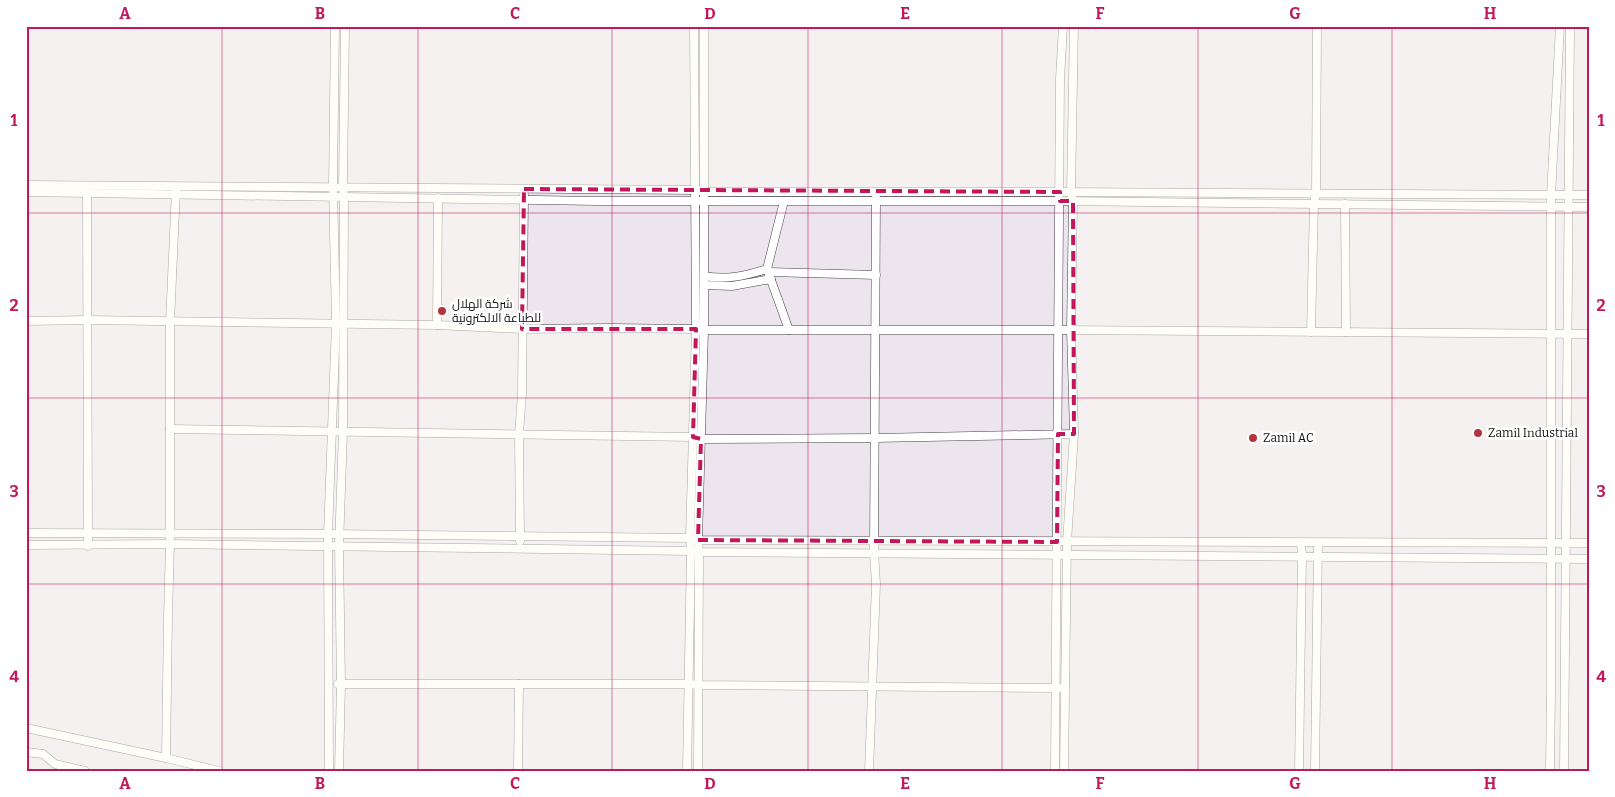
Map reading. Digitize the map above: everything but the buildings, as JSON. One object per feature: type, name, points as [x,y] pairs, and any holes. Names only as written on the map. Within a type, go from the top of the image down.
[{"type":"street","points":[[335,26],[333,197],[340,323],[343,432],[339,546],[341,684],[339,771]]},
{"type":"street","points":[[328,771],[328,534],[336,332],[340,323],[344,196],[342,186],[345,26]]},
{"type":"street","points":[[694,26],[700,191]]},
{"type":"street","points":[[698,771],[694,684],[694,539],[700,330],[700,191],[704,26]]},
{"type":"street","points":[[1055,771],[1060,79],[1063,26]]},
{"type":"street","points":[[1064,771],[1067,542],[1074,434],[1072,330],[1073,201],[1071,192],[1074,26]]},
{"type":"street","points":[[1311,332],[1314,203],[1316,193],[1317,26]]},
{"type":"street","points":[[1550,771],[1551,195],[1560,26]]},
{"type":"street","points":[[1564,771],[1570,26]]},
{"type":"street","points":[[334,69],[344,70]]},
{"type":"street","points":[[1060,79],[1072,80]]},
{"type":"street","points":[[695,85],[704,85]]},
{"type":"street","points":[[26,185],[176,189],[333,197],[524,200],[1073,201],[1589,207]]},
{"type":"street","points":[[26,192],[88,194],[176,189],[342,186],[700,191],[1589,195]]},
{"type":"street","points":[[166,758],[170,544],[170,322],[176,189]]},
{"type":"street","points":[[520,548],[524,189]]},
{"type":"street","points":[[869,771],[876,584],[874,540],[876,192]]},
{"type":"street","points":[[88,194],[88,546]]},
{"type":"street","points":[[437,325],[438,198]]},
{"type":"street","points":[[700,200],[704,280],[700,330]]},
{"type":"street","points":[[784,201],[769,273],[789,330]]},
{"type":"street","points":[[1345,204],[1346,332]]},
{"type":"street","points":[[1059,258],[1072,258]]},
{"type":"street","points":[[704,280],[732,286],[769,273],[876,275]]},
{"type":"street","points":[[26,321],[340,323],[522,329],[875,329],[1589,334]]},
{"type":"street","points":[[170,429],[697,438],[875,438],[1074,434]]},
{"type":"street","points":[[331,444],[343,432]]},
{"type":"street","points":[[26,533],[340,534],[1057,542],[1589,544]]},
{"type":"street","points":[[1299,771],[1302,556],[1300,543]]},
{"type":"street","points":[[1315,771],[1318,543]]},
{"type":"street","points":[[26,545],[170,544],[1589,559]]},
{"type":"street","points":[[329,684],[694,684],[1065,688]]},
{"type":"street","points":[[518,771],[519,684]]},
{"type":"street","points":[[687,771],[694,684]]},
{"type":"street","points":[[1551,690],[1565,691]]},
{"type":"street","points":[[26,728],[219,771]]},
{"type":"street","points":[[26,752],[43,754],[55,764],[85,771]]},
{"type":"street","points":[[1299,762],[1315,759]]},
{"type":"highlighted area","points":[[524,189],[1060,192],[1060,201],[1073,201],[1074,434],[1058,434],[1057,542],[698,540],[701,439],[693,437],[696,329],[522,329]]},
{"type":"shaded area","points":[[26,26],[1589,26],[1589,771],[26,771]]},
{"type":"place","name":"شركة الهلال للطباعة الالكترونية","points":[[442,311]]},
{"type":"place","name":"Zamil Industrial","points":[[1478,433]]},
{"type":"place","name":"Zamil AC","points":[[1253,438]]}]
